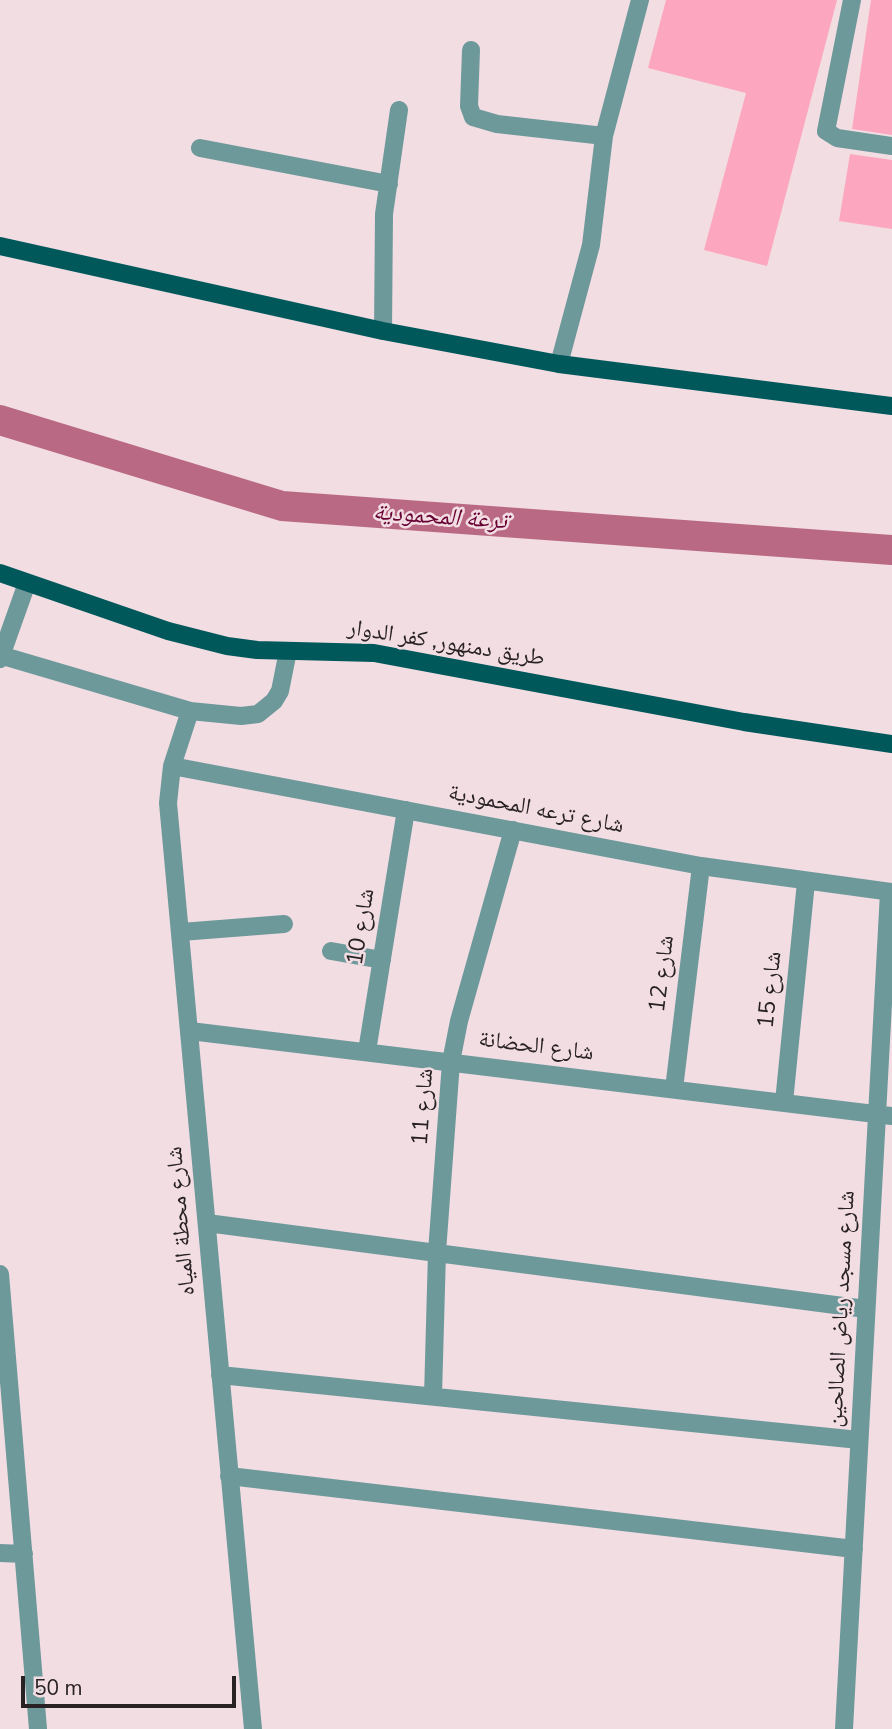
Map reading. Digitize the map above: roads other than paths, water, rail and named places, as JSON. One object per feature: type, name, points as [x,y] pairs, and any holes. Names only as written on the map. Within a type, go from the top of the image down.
[{"type":"main road","points":[[0,246],[383,331],[559,364],[892,406]]},
{"type":"main road","name":"طريق دمنهور, كفر الدوار","points":[[0,573],[197,639],[257,650],[374,653],[744,722],[892,744]]},
{"type":"street","points":[[559,364],[592,245],[604,136],[640,0]]},
{"type":"street","points":[[852,0],[825,131],[836,138],[892,146]]},
{"type":"street","points":[[471,50],[469,106],[473,117],[497,124],[604,136]]},
{"type":"street","points":[[383,331],[384,214],[399,110]]},
{"type":"street","points":[[200,148],[389,184]]},
{"type":"street","points":[[27,583],[0,657],[190,711],[241,716],[266,710],[280,691],[288,651]]},
{"type":"street","name":"شارع محطة المياه","points":[[190,711],[172,766],[169,803],[253,1729]]},
{"type":"street","name":"شارع ترعه المحمودية","points":[[172,766],[701,866],[806,883],[890,892]]},
{"type":"street","name":"شارع 10","points":[[367,1051],[406,810]]},
{"type":"street","name":"شارع 11","points":[[433,1396],[438,1252],[452,1062],[459,1021],[513,830]]},
{"type":"street","name":"شارع 12","points":[[674,1089],[701,866]]},
{"type":"street","name":"شارع 15","points":[[783,1102],[806,883]]},
{"type":"street","name":"شارع مسجد رياض الصالحين","points":[[844,1729],[866,1309],[884,1115],[890,892]]},
{"type":"street","points":[[181,932],[284,924]]},
{"type":"street","points":[[331,951],[382,960]]},
{"type":"street","name":"شارع الحضانة","points":[[190,1031],[884,1115]]},
{"type":"street","points":[[207,1223],[866,1309]]},
{"type":"street","points":[[0,1274],[38,1729]]},
{"type":"street","points":[[220,1375],[859,1440]]},
{"type":"street","points":[[229,1475],[854,1549]]},
{"type":"street","points":[[0,1553],[24,1554]]},
{"type":"waterway","name":"ترعة المحمودية","points":[[0,420],[282,506],[892,550]]}]
